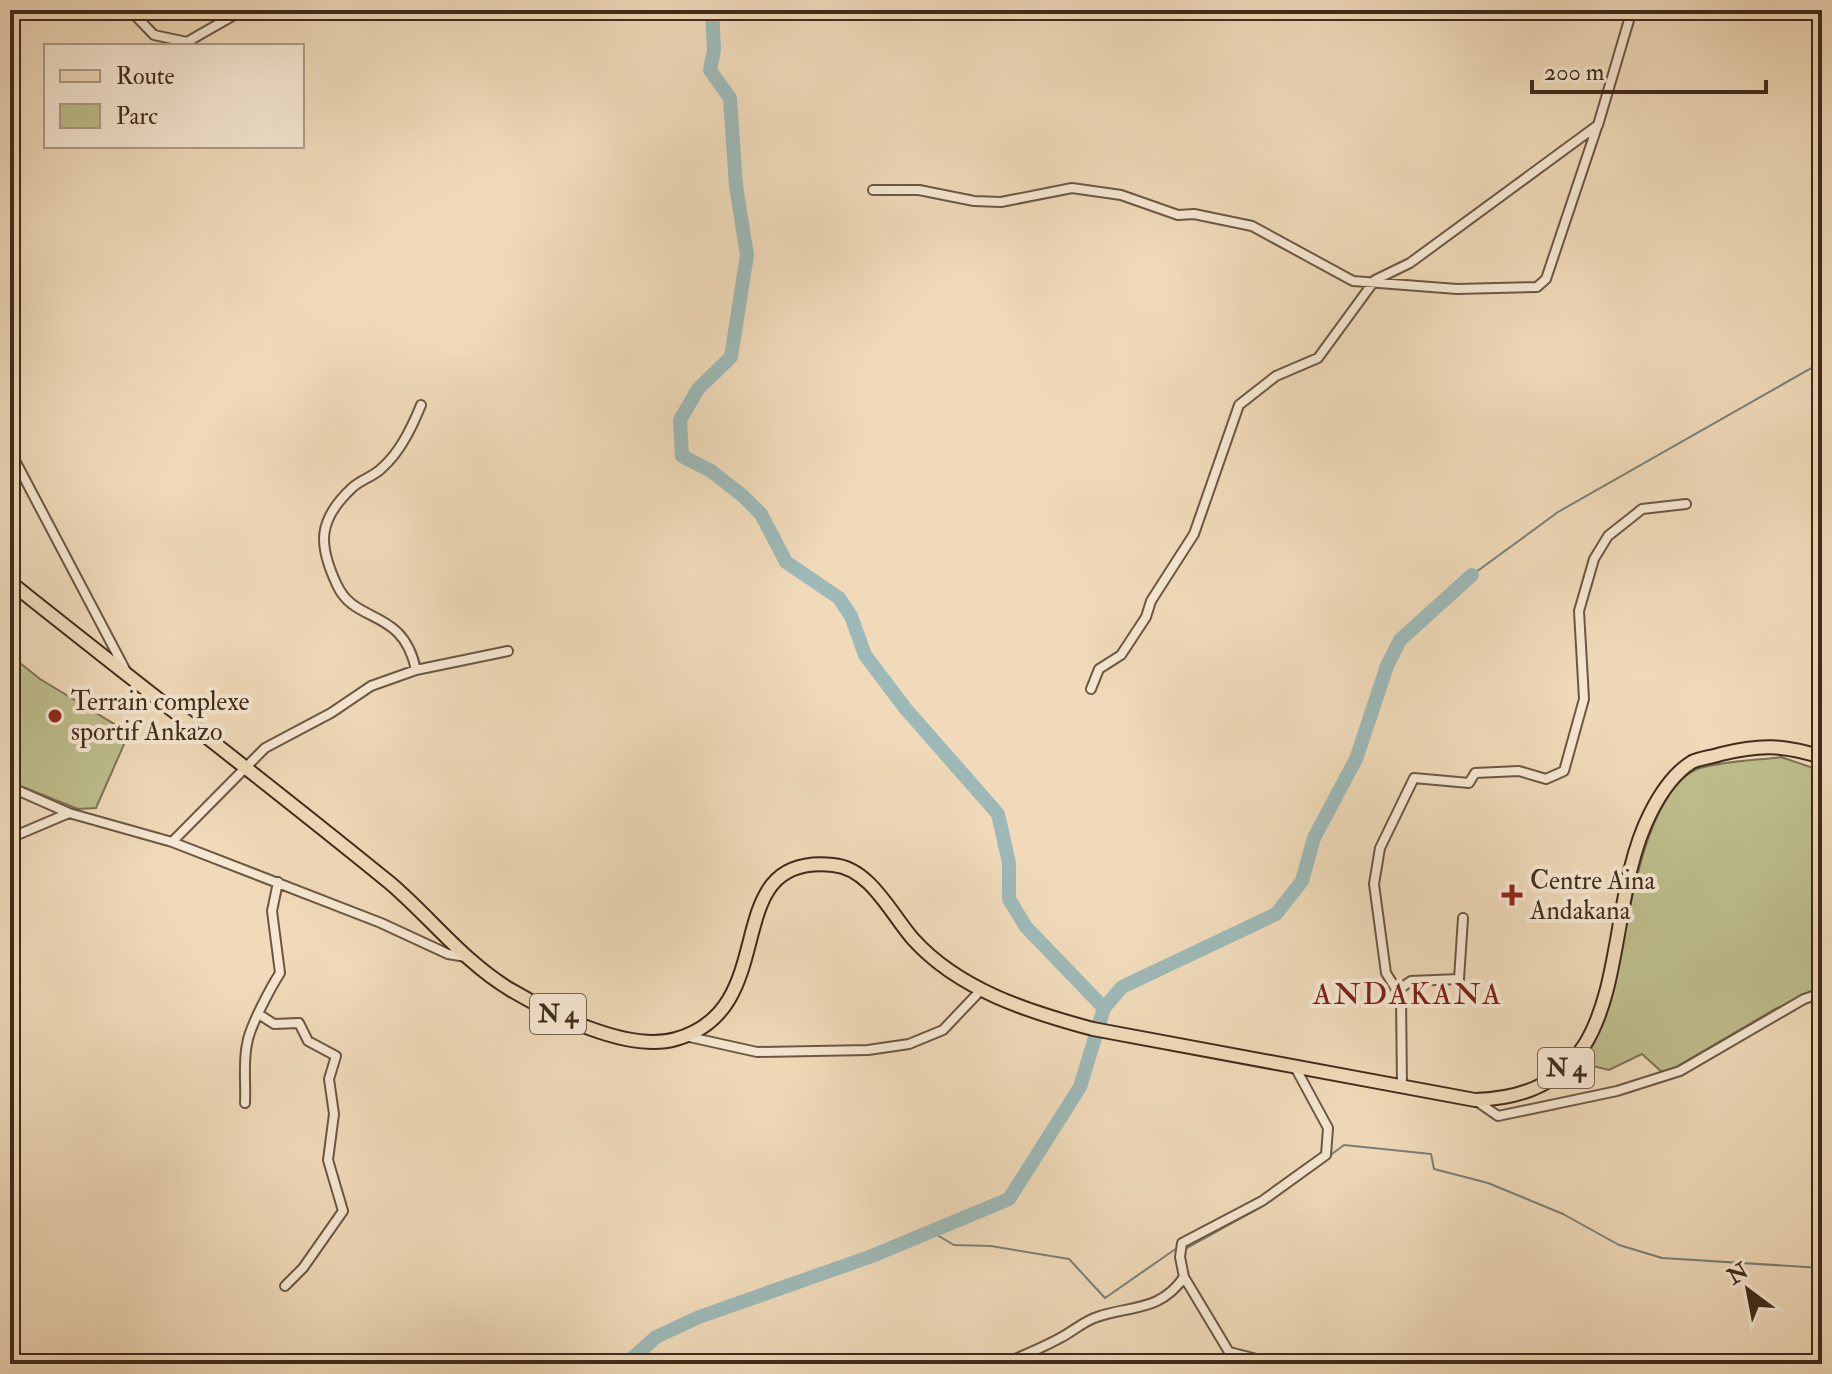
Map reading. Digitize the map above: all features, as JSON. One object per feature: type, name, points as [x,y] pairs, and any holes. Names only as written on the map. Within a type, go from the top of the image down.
[{"type":"main road","name":"N 4","points":[[10,582],[391,885],[507,988],[571,1021],[650,1043],[685,1036],[712,1021],[736,990],[745,967],[754,917],[764,896],[783,876],[807,866],[835,865],[859,874],[927,953],[981,990],[1033,1011],[1093,1029],[1475,1100],[1529,1092],[1554,1078],[1581,1052],[1603,1006],[1625,881],[1640,834],[1661,794],[1692,762],[1779,745],[1822,757]]},
{"type":"street","points":[[130,10],[154,35],[187,42],[243,10]]},
{"type":"street","points":[[873,190],[919,190],[974,201],[1001,202],[1072,188],[1121,195],[1178,215],[1194,214],[1252,226],[1353,281],[1375,280],[1412,287],[1537,287],[1546,279],[1598,125],[1632,10]]},
{"type":"street","points":[[1091,689],[1099,669],[1121,655],[1194,534],[1239,405],[1276,376],[1318,358],[1375,280],[1410,263],[1598,125]]},
{"type":"street","points":[[416,670],[411,647],[385,621],[351,604],[338,589],[321,543],[330,517],[352,488],[384,467],[413,424],[421,405]]},
{"type":"street","points":[[10,451],[130,678]]},
{"type":"street","points":[[1402,1086],[1398,990],[1386,973],[1374,884],[1380,848],[1414,778],[1469,783],[1475,773],[1519,771],[1546,779],[1564,771],[1584,699],[1579,611],[1594,559],[1608,536],[1642,509],[1686,504]]},
{"type":"street","points":[[172,842],[265,748],[331,713],[371,686],[416,670],[508,651]]},
{"type":"street","points":[[10,787],[69,813],[172,842],[278,882],[448,954],[470,958]]},
{"type":"street","points":[[10,838],[69,813]]},
{"type":"street","points":[[245,1103],[247,1041],[260,1015],[264,997],[280,973],[272,911],[278,882]]},
{"type":"street","points":[[1398,990],[1411,981],[1459,979],[1463,918]]},
{"type":"street","points":[[685,1036],[757,1052],[868,1050],[909,1044],[943,1030],[981,990]]},
{"type":"street","points":[[1475,1100],[1498,1116],[1650,1082],[1680,1071],[1804,999],[1822,993]]},
{"type":"street","points":[[260,1015],[274,1024],[299,1023],[308,1041],[336,1056],[329,1079],[334,1114],[328,1160],[343,1211],[303,1268],[285,1286]]},
{"type":"street","points":[[1276,1364],[1229,1352],[1184,1277],[1180,1257],[1182,1243],[1262,1201],[1326,1155],[1328,1128],[1295,1067]]},
{"type":"street","points":[[1003,1364],[1056,1341],[1098,1316],[1136,1310],[1159,1301],[1184,1277]]},
{"type":"street","points":[[1528,1361],[1555,1364]]},
{"type":"green space","name":"Terrain complexe sportif Ankazo","points":[[10,655],[40,679],[129,733],[96,808],[78,809],[10,782]]},
{"type":"green space","points":[[1781,757],[1822,771],[1822,990],[1777,1008],[1664,1074],[1642,1054],[1609,1070],[1580,1063],[1607,1000],[1640,864],[1662,806],[1677,784],[1702,767]]},
{"type":"waterway","points":[[712,10],[714,50],[710,70],[730,98],[736,186],[747,255],[731,357],[698,389],[680,420],[682,456],[711,471],[743,496],[761,514],[786,562],[839,598],[851,616],[865,655],[905,708],[998,814],[1009,863],[1009,899],[1026,927],[1104,1008]]},
{"type":"waterway","points":[[1472,575],[1558,512],[1822,362]]},
{"type":"waterway","points":[[626,1364],[656,1337],[699,1317],[872,1256],[1009,1199],[1080,1087],[1104,1008],[1122,987],[1276,914],[1302,881],[1314,838],[1356,759],[1387,666],[1400,640],[1472,575]]},
{"type":"waterway","points":[[1183,1250],[1261,1207],[1344,1145],[1431,1154],[1434,1169],[1488,1183],[1563,1214],[1619,1245],[1662,1258],[1822,1268]]},
{"type":"waterway","points":[[932,1232],[954,1245],[991,1246],[1069,1259],[1105,1298],[1177,1248]]},
{"type":"place","name":"Terrain complexe sportif Ankazo","points":[[55,716]]},
{"type":"place","name":"Centre Aina Andakana","points":[[1512,895]]},
{"type":"district","name":"ANDAKANA","points":[[1408,994]]}]
